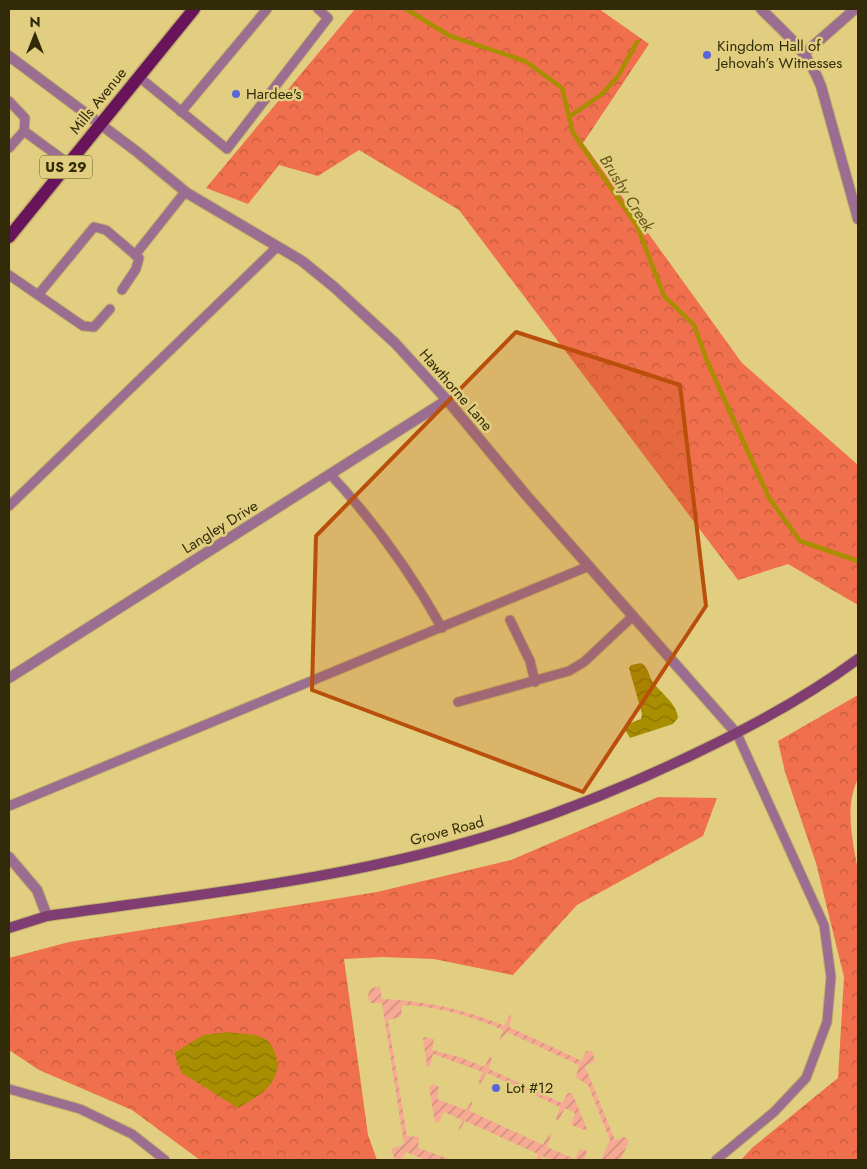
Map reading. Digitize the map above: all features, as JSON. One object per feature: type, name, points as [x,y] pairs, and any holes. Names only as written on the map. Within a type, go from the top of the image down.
[{"type":"main road","name":"Mills Avenue","points":[[10,233],[69,164],[194,9]]},
{"type":"main road","name":"Grove Road","points":[[9,928],[47,916],[238,889],[341,871],[423,853],[509,830],[643,779],[737,734],[858,659]]},
{"type":"street","points":[[761,9],[805,53],[813,65],[821,86],[858,219]]},
{"type":"street","points":[[805,53],[855,9]]},
{"type":"street","name":"Hawthorne Lane","points":[[9,56],[100,124],[185,192],[302,261],[334,287],[395,343],[447,400],[588,566],[737,734]]},
{"type":"street","name":"Langley Drive","points":[[9,678],[447,400]]},
{"type":"street","points":[[9,857],[37,890],[47,916]]},
{"type":"lane","points":[[181,112],[267,9]]},
{"type":"lane","points":[[139,77],[227,149],[328,18],[318,9]]},
{"type":"lane","points":[[9,101],[25,118],[24,131],[9,148]]},
{"type":"lane","points":[[24,131],[69,164]]},
{"type":"lane","points":[[135,255],[185,192]]},
{"type":"lane","points":[[38,295],[94,227],[106,230],[139,258],[136,269],[122,290]]},
{"type":"lane","points":[[9,506],[277,247]]},
{"type":"lane","points":[[9,275],[83,326],[94,327],[110,309]]},
{"type":"lane","points":[[330,474],[358,504],[417,584],[442,628]]},
{"type":"lane","points":[[9,806],[588,566]]},
{"type":"lane","points":[[458,702],[558,676],[584,662],[634,616]]},
{"type":"lane","points":[[510,620],[530,660],[535,682]]},
{"type":"lane","points":[[716,1160],[774,1112],[806,1078],[827,1022],[831,977],[824,926],[737,734]]},
{"type":"lane","points":[[9,1090],[80,1109],[132,1134],[165,1160]]},
{"type":"highlighted area","points":[[516,332],[680,385],[706,606],[583,792],[312,690],[316,536]]},
{"type":"green space","points":[[355,9],[599,9],[649,44],[583,143],[742,363],[858,465],[858,605],[788,564],[738,580],[459,210],[359,150],[318,176],[279,165],[248,204],[206,188]]},
{"type":"green space","points":[[858,695],[858,779],[851,801],[851,824],[858,871],[858,1160],[741,1160],[752,1148],[838,1078],[844,977],[816,863],[785,772],[778,741]]},
{"type":"green space","points":[[658,797],[717,798],[703,836],[577,905],[513,975],[434,959],[382,957],[344,959],[368,1135],[377,1160],[200,1160],[132,1110],[39,1070],[9,1050],[9,958],[69,942],[377,892],[511,860]]},
{"type":"shaded area","points":[[380,987],[382,999],[445,1007],[505,1026],[509,1016],[512,1015],[509,1027],[582,1061],[586,1051],[592,1051],[595,1061],[585,1066],[615,1140],[624,1137],[628,1139],[628,1144],[620,1160],[601,1160],[610,1140],[588,1085],[576,1077],[579,1065],[507,1032],[499,1042],[503,1030],[479,1020],[441,1010],[402,1005],[401,1017],[388,1020],[407,1136],[419,1137],[418,1148],[452,1160],[425,1160],[406,1152],[401,1160],[395,1160],[391,1149],[404,1144],[382,1003],[370,1003],[368,995],[371,988]]},
{"type":"shaded area","points":[[423,1038],[434,1039],[432,1050],[462,1058],[485,1067],[489,1057],[492,1057],[489,1069],[562,1103],[568,1093],[572,1093],[588,1131],[571,1125],[575,1113],[565,1108],[559,1120],[556,1120],[560,1107],[487,1073],[480,1084],[478,1081],[483,1072],[433,1054],[430,1066],[427,1067]]},
{"type":"shaded area","points":[[432,1084],[439,1087],[437,1099],[466,1110],[473,1099],[470,1111],[543,1145],[548,1135],[551,1134],[547,1147],[575,1159],[580,1149],[586,1150],[587,1154],[584,1160],[551,1160],[542,1156],[540,1160],[536,1160],[538,1154],[465,1121],[458,1132],[462,1120],[444,1112],[439,1122],[435,1123],[429,1087]]},
{"type":"water","points":[[641,663],[646,668],[654,684],[671,702],[678,718],[673,724],[630,738],[624,728],[626,725],[641,719],[642,714],[629,668],[631,665]]},
{"type":"water","points":[[228,1032],[251,1034],[263,1038],[268,1041],[276,1056],[276,1074],[272,1082],[261,1094],[238,1108],[182,1073],[174,1053],[203,1035]]},
{"type":"waterway","name":"Brushy Creek","points":[[406,9],[450,36],[525,61],[562,88],[573,133],[637,226],[664,296],[694,325],[707,361],[769,498],[800,541],[858,561]]},
{"type":"waterway","points":[[569,117],[602,94],[618,76],[637,42]]},
{"type":"place","name":"Kingdom Hall of Jehovah’s Witnesses","points":[[707,55]]},
{"type":"place","name":"Hardee's","points":[[236,94]]},
{"type":"place","name":"Lot #12","points":[[496,1088]]}]
